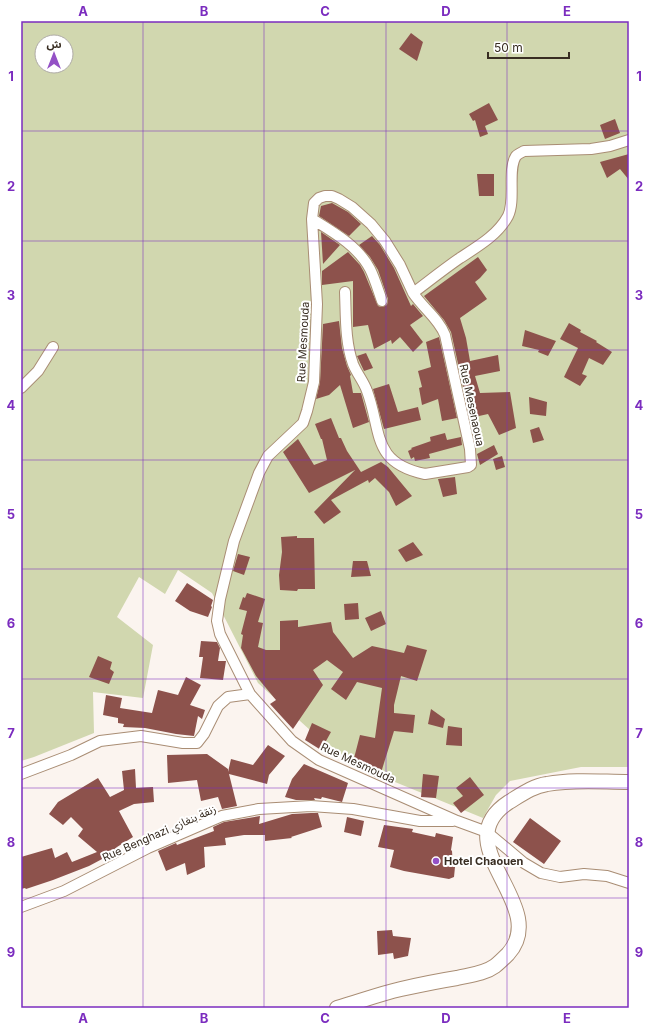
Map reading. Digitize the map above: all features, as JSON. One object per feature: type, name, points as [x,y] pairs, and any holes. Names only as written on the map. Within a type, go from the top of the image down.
[{"type":"main road","points":[[337,1008],[400,989],[480,973],[495,966],[512,948],[518,935],[519,923],[514,904],[493,861],[487,843],[487,832],[493,818],[503,806],[530,789],[546,784],[565,782],[629,782]]},
{"type":"street","points":[[413,293],[481,244],[501,226],[508,216],[511,205],[516,156],[524,151],[591,149],[610,146],[629,140]]},
{"type":"street","name":"Rue Mesmouda","points":[[413,293],[400,265],[372,224],[352,207],[332,196],[319,198],[314,203],[312,219],[317,304],[314,382],[303,423],[268,456],[259,473],[234,541],[220,599],[217,621],[220,634],[250,694],[292,741],[319,760],[456,821],[487,832]]},
{"type":"street","points":[[312,219],[341,237],[359,253],[370,268],[382,301]]},
{"type":"street","name":"Rue Mesenaoua","points":[[345,292],[348,345],[350,355],[367,390],[382,447],[395,462],[410,470],[420,473],[425,474],[468,467],[471,465],[470,449],[445,335],[442,328],[413,293]]},
{"type":"street","points":[[21,388],[38,371],[53,347]]},
{"type":"street","points":[[21,774],[100,742],[142,736],[184,743],[197,743],[204,734],[218,706],[228,697],[250,694]]},
{"type":"street","name":"Rue Benghazi زنقة بنغازي","points":[[21,907],[64,891],[148,848],[222,816],[259,809],[311,806],[353,809],[420,821],[456,821]]},
{"type":"street","points":[[487,832],[524,863],[541,873],[560,877],[584,874],[607,876],[629,883]]},
{"type":"green space","points":[[21,21],[629,21],[629,767],[581,767],[510,781],[496,795],[483,818],[395,782],[331,749],[258,683],[212,593],[178,570],[165,594],[139,577],[117,617],[153,645],[143,698],[93,692],[94,733],[21,761]]},
{"type":"building","points":[[411,33],[423,42],[417,61],[399,49]]},
{"type":"building","points":[[489,103],[498,120],[485,126],[488,134],[480,137],[475,120],[473,121],[469,114]]},
{"type":"building","points":[[615,119],[620,133],[605,139],[600,125]]},
{"type":"building","points":[[629,154],[629,180],[620,169],[607,178],[600,162]]},
{"type":"building","points":[[477,174],[494,174],[494,196],[479,196]]},
{"type":"building","points":[[332,203],[348,212],[361,224],[349,236],[319,216],[321,206]]},
{"type":"building","points":[[321,232],[340,245],[323,264]]},
{"type":"building","points":[[372,236],[380,245],[394,268],[411,306],[413,304],[423,316],[410,325],[423,342],[413,352],[400,337],[392,344],[391,340],[374,349],[368,325],[353,327],[353,281],[322,285],[322,271],[348,252],[360,265],[364,272],[378,306],[381,307],[387,305],[388,299],[378,270],[370,257],[359,245]]},
{"type":"building","points":[[478,257],[487,270],[475,282],[487,299],[460,318],[466,338],[470,361],[498,355],[500,371],[475,376],[480,393],[510,392],[516,428],[499,435],[488,414],[470,418],[451,332],[444,320],[424,296]]},
{"type":"building","points":[[339,321],[342,348],[351,375],[353,393],[361,393],[369,422],[353,428],[340,385],[329,395],[316,399],[320,382],[323,324]]},
{"type":"building","points":[[569,323],[581,330],[580,332],[597,341],[596,342],[612,352],[603,365],[589,358],[582,374],[587,376],[580,386],[564,377],[578,348],[560,339]]},
{"type":"building","points":[[525,330],[556,341],[548,356],[538,352],[539,350],[522,346]]},
{"type":"building","points":[[439,337],[457,418],[442,421],[438,399],[422,405],[419,388],[422,387],[418,371],[431,367],[426,342]]},
{"type":"building","points":[[366,353],[373,368],[364,371],[357,356]]},
{"type":"building","points":[[389,384],[398,412],[418,407],[421,420],[384,429],[373,389]]},
{"type":"building","points":[[529,397],[547,402],[546,416],[530,414]]},
{"type":"building","points":[[331,418],[339,438],[341,438],[347,451],[361,472],[381,462],[388,467],[412,496],[396,506],[389,492],[375,478],[369,483],[368,480],[331,500],[341,512],[324,524],[314,512],[355,470],[309,493],[283,452],[298,439],[314,465],[327,460],[322,439],[315,424]]},
{"type":"building","points":[[539,427],[544,440],[533,443],[530,430]]},
{"type":"building","points":[[445,433],[447,440],[461,437],[462,445],[429,454],[430,458],[415,461],[414,457],[411,459],[408,451],[412,449],[411,448],[431,441],[430,437]]},
{"type":"building","points":[[494,445],[498,454],[480,465],[477,454]]},
{"type":"building","points":[[502,456],[505,467],[496,470],[493,459]]},
{"type":"building","points":[[455,477],[457,494],[443,497],[438,479]]},
{"type":"building","points":[[297,536],[297,538],[314,538],[315,589],[298,589],[297,591],[280,590],[279,575],[282,552],[281,537]]},
{"type":"building","points":[[413,542],[423,555],[406,562],[398,550]]},
{"type":"building","points":[[238,554],[250,557],[244,575],[233,571]]},
{"type":"building","points":[[353,561],[367,561],[371,576],[351,577]]},
{"type":"building","points":[[187,583],[213,600],[208,617],[190,611],[175,601]]},
{"type":"building","points":[[247,593],[265,599],[258,622],[263,623],[258,647],[266,650],[280,650],[280,621],[298,620],[298,627],[331,622],[333,632],[353,658],[372,646],[404,653],[407,645],[427,650],[417,681],[401,676],[394,705],[394,713],[415,715],[413,733],[394,731],[379,779],[368,773],[369,769],[352,766],[360,735],[375,738],[382,688],[357,682],[346,700],[331,689],[343,672],[327,660],[313,670],[323,685],[293,729],[270,704],[276,700],[256,676],[241,648],[243,635],[241,634],[247,611],[239,609],[243,597],[245,598]]},
{"type":"building","points":[[358,603],[359,619],[345,620],[344,604]]},
{"type":"building","points":[[381,611],[386,624],[371,631],[365,618]]},
{"type":"building","points":[[201,641],[217,642],[220,648],[218,661],[226,661],[223,680],[200,678],[203,657],[199,657]]},
{"type":"building","points":[[98,656],[112,662],[110,669],[114,672],[109,684],[89,677]]},
{"type":"building","points":[[186,677],[201,685],[190,705],[205,710],[202,719],[198,716],[194,736],[145,728],[123,727],[124,724],[118,723],[118,718],[103,715],[106,695],[122,698],[120,708],[152,713],[158,690],[178,695]]},
{"type":"building","points":[[431,709],[445,719],[443,728],[428,724]]},
{"type":"building","points":[[312,723],[331,732],[321,750],[305,740]]},
{"type":"building","points":[[448,726],[462,728],[462,746],[446,745]]},
{"type":"building","points":[[268,745],[285,756],[269,775],[267,784],[229,774],[237,806],[222,809],[218,797],[201,801],[197,780],[168,783],[167,755],[207,754],[228,769],[228,772],[231,759],[253,765]]},
{"type":"building","points":[[304,764],[348,783],[342,802],[322,797],[321,799],[314,798],[315,800],[296,800],[285,797],[292,779]]},
{"type":"building","points":[[135,769],[136,788],[153,787],[154,802],[134,804],[119,811],[133,837],[117,847],[119,850],[89,866],[53,880],[26,889],[21,889],[21,857],[52,848],[55,858],[67,852],[72,862],[97,852],[78,836],[83,829],[71,817],[63,825],[49,814],[58,802],[98,778],[110,797],[124,790],[122,771]]},
{"type":"building","points":[[423,774],[439,776],[436,798],[421,797]]},
{"type":"building","points":[[470,777],[484,795],[461,813],[453,803],[463,796],[456,788]]},
{"type":"building","points":[[318,813],[322,827],[291,837],[292,838],[265,841],[265,835],[244,835],[225,838],[226,845],[204,847],[205,867],[187,875],[185,863],[166,871],[158,851],[176,843],[177,845],[214,831],[213,827],[224,822],[260,816],[259,824],[292,814]]},
{"type":"building","points":[[347,817],[364,821],[361,836],[344,832]]},
{"type":"building","points":[[530,818],[561,841],[544,864],[513,842]]},
{"type":"building","points":[[384,825],[413,829],[412,832],[435,837],[436,833],[453,837],[451,850],[453,867],[455,867],[454,877],[449,879],[390,867],[394,850],[378,847]]},
{"type":"building","points":[[392,930],[393,936],[411,938],[408,956],[394,959],[393,953],[378,955],[377,931]]},
{"type":"place","name":"Hotel Chaouen","points":[[436,861]]}]
